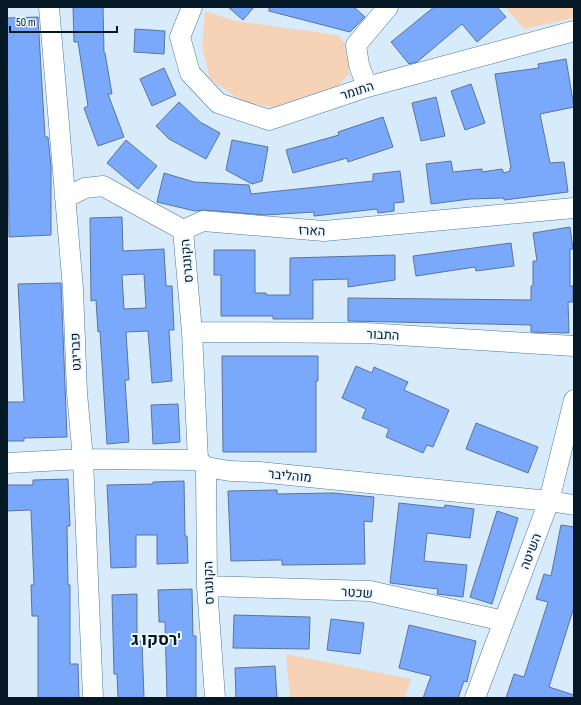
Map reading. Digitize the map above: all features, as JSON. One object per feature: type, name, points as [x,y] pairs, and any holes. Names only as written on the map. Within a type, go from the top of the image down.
[{"type":"street","name":"פבריגט","points":[[49,7],[73,289],[77,393],[83,459],[93,698]]},
{"type":"street","name":"התומר","points":[[192,7],[180,37],[190,73],[218,103],[269,120],[367,87],[574,31]]},
{"type":"street","points":[[367,87],[359,65],[356,45],[388,7]]},
{"type":"street","points":[[66,198],[85,188],[103,186],[183,230]]},
{"type":"street","name":"הארז","points":[[183,230],[203,221],[324,232],[574,208]]},
{"type":"street","name":"הקונגרס","points":[[183,230],[202,464],[207,586],[215,698]]},
{"type":"street","name":"התבור","points":[[192,332],[366,333],[574,346]]},
{"type":"street","name":"השיטה","points":[[475,698],[549,501],[574,400]]},
{"type":"street","name":"מוהליבר","points":[[7,462],[83,459],[202,464],[230,471],[549,501],[574,505]]},
{"type":"street","name":"שכטר","points":[[207,586],[370,591],[504,621]]},
{"type":"shaded area","points":[[505,7],[574,7],[574,18],[524,29]]},
{"type":"shaded area","points":[[205,11],[235,21],[338,35],[348,47],[349,74],[335,89],[275,108],[243,102],[210,79],[202,47]]},
{"type":"shaded area","points":[[286,654],[411,679],[405,698],[290,698]]},
{"type":"building","points":[[73,7],[103,7],[104,53],[112,94],[108,94],[124,137],[98,146],[84,108],[88,106],[78,42],[74,42]]},
{"type":"building","points":[[228,7],[254,7],[243,20]]},
{"type":"building","points":[[269,7],[354,7],[365,17],[350,32],[269,11]]},
{"type":"building","points":[[434,7],[497,7],[506,17],[477,42],[462,24],[417,62],[409,64],[391,42]]},
{"type":"building","points":[[38,17],[45,137],[48,137],[51,166],[51,235],[9,237],[7,18]]},
{"type":"building","points":[[135,29],[165,31],[164,54],[134,52]]},
{"type":"building","points":[[566,59],[574,107],[540,114],[550,163],[564,162],[568,192],[504,200],[504,198],[470,199],[431,204],[426,164],[451,161],[453,172],[482,169],[482,172],[502,169],[504,173],[510,171],[511,168],[495,74],[539,68],[538,64]]},
{"type":"building","points":[[164,68],[176,95],[152,106],[140,79]]},
{"type":"building","points":[[471,84],[485,123],[465,130],[451,91]]},
{"type":"building","points":[[436,97],[445,136],[421,141],[412,103]]},
{"type":"building","points":[[179,102],[200,122],[220,133],[206,159],[169,139],[156,126]]},
{"type":"building","points":[[383,117],[393,147],[348,162],[347,158],[293,173],[286,150],[339,135],[338,132]]},
{"type":"building","points":[[126,140],[157,166],[138,189],[107,163]]},
{"type":"building","points":[[232,140],[268,147],[262,181],[252,184],[226,170]]},
{"type":"building","points":[[400,171],[404,202],[394,203],[394,211],[378,213],[377,209],[314,216],[314,212],[265,215],[204,210],[195,211],[157,202],[164,173],[194,182],[249,185],[251,194],[373,181],[373,174]]},
{"type":"building","points":[[122,217],[123,251],[164,249],[166,286],[172,286],[174,330],[169,330],[172,381],[152,383],[148,331],[126,332],[129,380],[125,380],[129,442],[107,444],[100,331],[98,332],[96,300],[91,301],[90,218]],"holes":[[[144,274],[146,308],[124,309],[122,275]]]},
{"type":"building","points":[[570,227],[573,249],[570,249],[570,286],[573,286],[573,302],[568,302],[569,333],[531,332],[531,325],[348,321],[348,298],[531,300],[531,286],[533,286],[533,261],[537,261],[533,233]]},
{"type":"building","points":[[511,243],[514,266],[476,271],[475,267],[416,276],[413,256]]},
{"type":"building","points":[[214,250],[255,250],[255,293],[266,293],[266,295],[290,295],[290,258],[395,255],[395,280],[348,287],[348,279],[313,280],[313,319],[273,319],[273,316],[221,316],[221,275],[214,275]]},
{"type":"building","points":[[61,283],[67,437],[24,438],[24,441],[7,441],[7,402],[24,402],[18,284]]},
{"type":"building","points":[[222,356],[318,356],[318,381],[316,381],[316,452],[223,452]]},
{"type":"building","points":[[356,366],[372,373],[374,367],[408,382],[404,390],[449,410],[433,447],[427,445],[423,453],[386,437],[389,429],[362,418],[366,409],[342,398]]},
{"type":"building","points":[[178,404],[180,442],[153,444],[151,405]]},
{"type":"building","points":[[476,423],[538,447],[528,473],[466,449]]},
{"type":"building","points":[[68,479],[70,526],[67,526],[68,585],[70,585],[70,664],[78,664],[79,698],[38,698],[38,616],[32,616],[31,585],[34,585],[31,510],[7,511],[7,485],[33,485],[33,480]]},
{"type":"building","points":[[184,481],[185,536],[187,536],[188,563],[157,564],[157,535],[136,535],[136,567],[111,568],[107,485],[153,484],[153,482]]},
{"type":"building","points":[[277,490],[277,494],[333,493],[374,497],[372,522],[364,521],[365,564],[282,565],[282,560],[231,561],[228,491]]},
{"type":"building","points":[[399,503],[444,508],[445,505],[474,509],[470,538],[427,533],[424,561],[467,565],[463,597],[437,594],[438,589],[390,583]]},
{"type":"building","points":[[497,511],[518,518],[492,604],[470,597]]},
{"type":"building","points":[[561,525],[574,527],[574,607],[549,687],[574,695],[574,698],[506,698],[514,674],[524,677],[548,602],[536,599],[544,574],[551,576]]},
{"type":"building","points":[[192,589],[193,636],[196,636],[196,698],[167,698],[165,622],[159,622],[158,590]]},
{"type":"building","points":[[137,594],[137,642],[142,641],[144,698],[118,698],[117,674],[114,674],[112,595]]},
{"type":"building","points":[[234,615],[310,617],[309,649],[233,648]]},
{"type":"building","points":[[331,619],[364,623],[360,654],[327,650]]},
{"type":"building","points":[[409,625],[476,641],[467,682],[464,681],[458,698],[423,698],[431,676],[399,668]]},
{"type":"building","points":[[275,666],[277,698],[236,698],[235,668]]},
{"type":"district","name":"רסקו ג'","points":[[156,639]]}]
